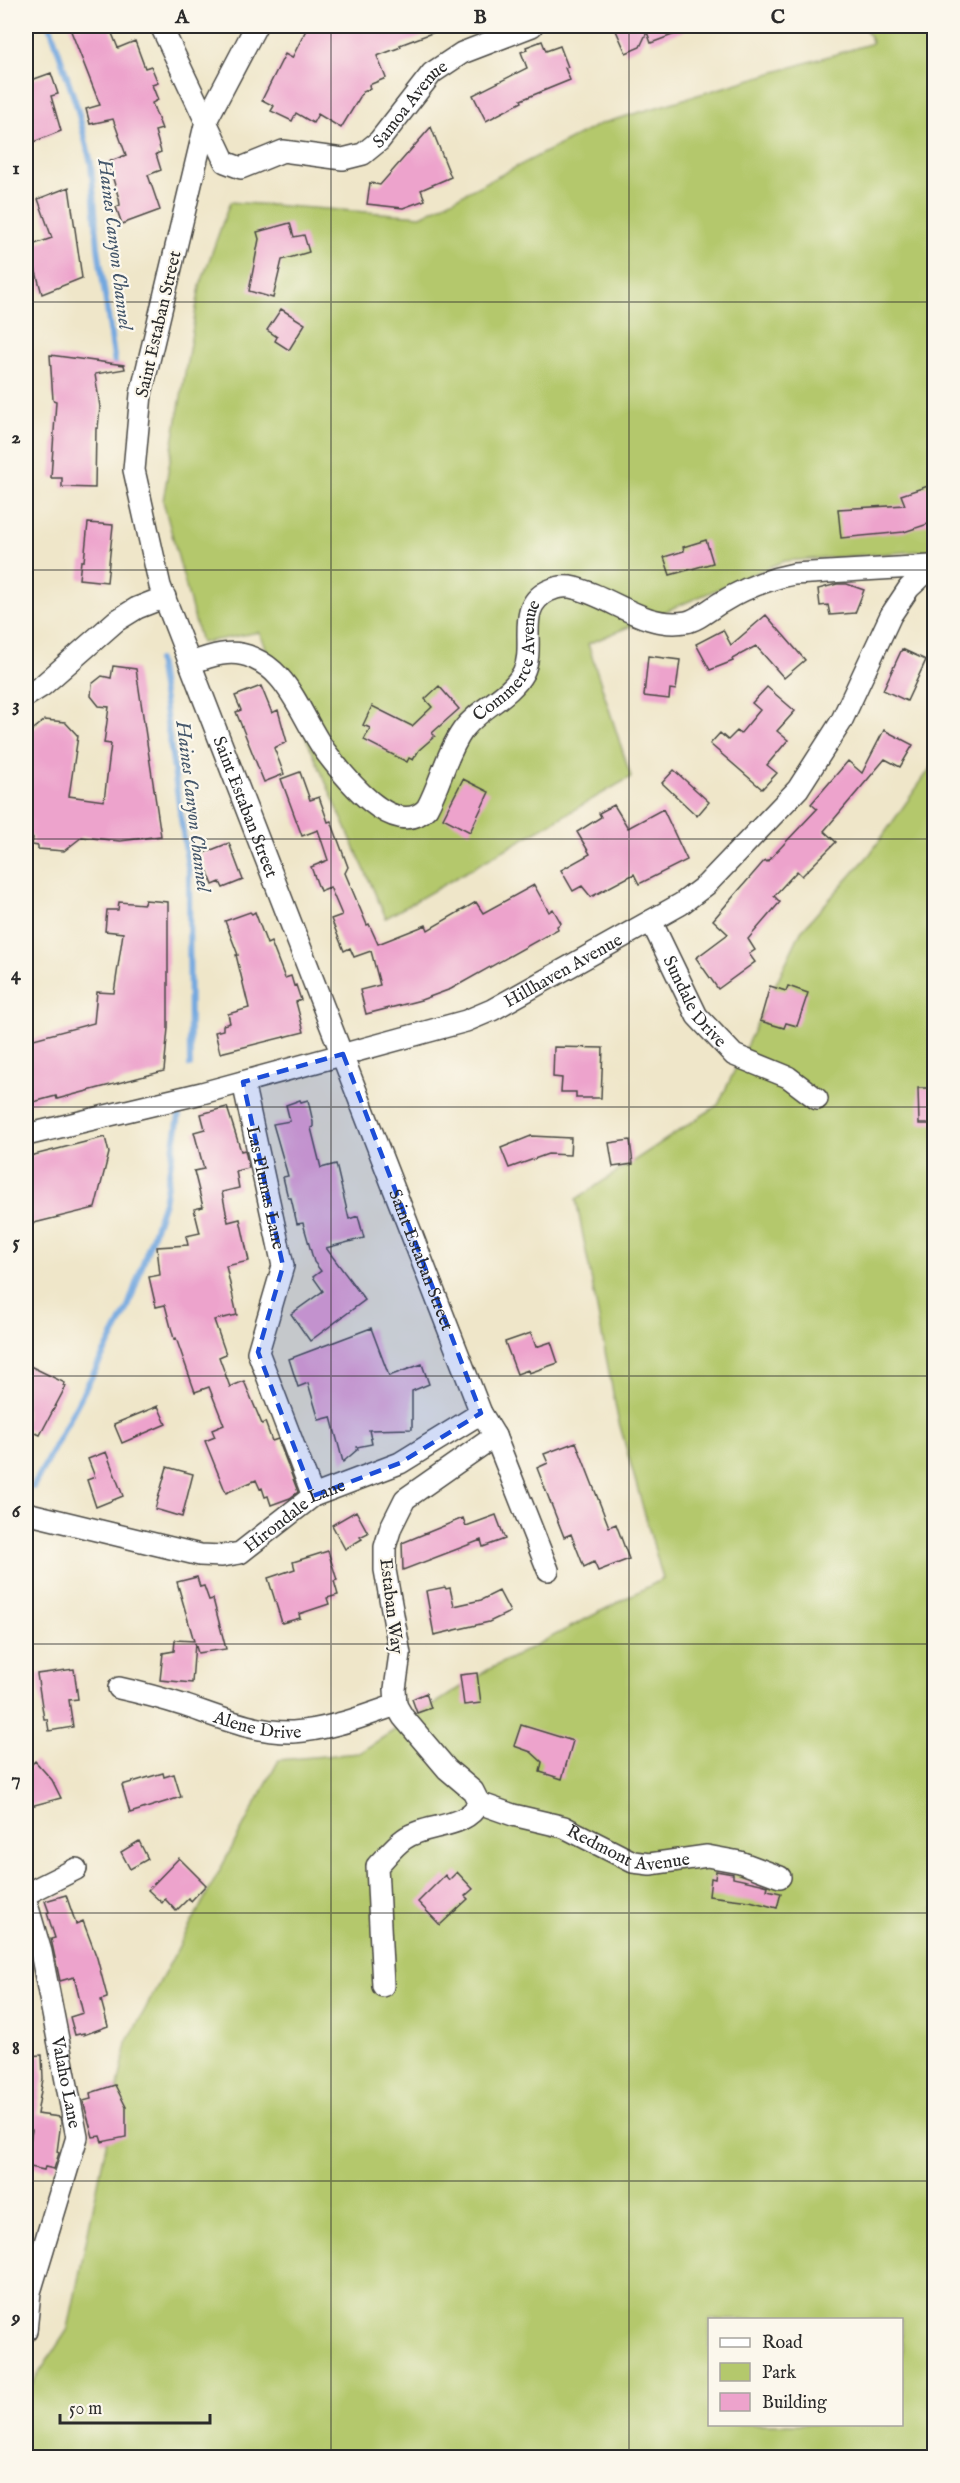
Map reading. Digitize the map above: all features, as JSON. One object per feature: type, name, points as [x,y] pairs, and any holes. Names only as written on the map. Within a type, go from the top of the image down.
[{"type":"street","name":"Samoa Avenue","points":[[161,26],[225,162],[241,168],[283,151],[344,159],[363,154],[379,141],[432,73],[462,53],[532,26]]},
{"type":"street","name":"Saint Estaban Street","points":[[256,26],[206,121],[141,394],[134,470],[148,539],[165,597],[482,1413],[495,1436],[548,1570]]},
{"type":"street","name":"Commerce Avenue","points":[[191,663],[227,653],[251,656],[261,662],[279,677],[326,752],[359,789],[388,815],[409,819],[422,814],[427,808],[450,750],[464,729],[522,675],[527,663],[527,631],[532,604],[537,598],[554,588],[568,586],[647,620],[675,623],[690,621],[750,586],[773,578],[794,574],[933,566]]},
{"type":"street","name":"Hillhaven Avenue","points":[[26,1136],[243,1082],[441,1029],[492,1010],[681,904],[706,885],[798,789],[841,722],[891,615],[909,588],[933,566]]},
{"type":"street","points":[[26,696],[42,686],[116,621],[137,608],[165,597]]},
{"type":"street","name":"Sundale Drive","points":[[651,921],[697,1016],[734,1055],[788,1077],[817,1099]]},
{"type":"street","name":"Las Plumas Lane","points":[[243,1082],[283,1266],[258,1352],[313,1496]]},
{"type":"street","name":"Hirondale Lane","points":[[26,1513],[200,1555],[222,1556],[240,1553],[313,1496],[400,1463],[482,1413]]},
{"type":"street","name":"Estaban Way","points":[[396,1705],[395,1689],[400,1654],[385,1558],[385,1547],[391,1527],[405,1499],[495,1436]]},
{"type":"street","name":"Alene Drive","points":[[119,1688],[164,1699],[253,1728],[282,1732],[296,1732],[333,1725],[396,1705]]},
{"type":"street","points":[[383,1986],[377,1866],[404,1838],[462,1818],[475,1810],[479,1803],[473,1791],[447,1769],[411,1727],[396,1705]]},
{"type":"street","name":"Redmont Avenue","points":[[479,1803],[513,1815],[564,1827],[633,1862],[650,1864],[707,1856],[740,1862],[780,1876]]},
{"type":"street","points":[[26,1894],[76,1869]]},
{"type":"street","name":"Valaho Lane","points":[[26,1901],[41,1952],[78,2137],[28,2291],[26,2331]]},
{"type":"highlighted area","points":[[343,1054],[481,1413],[400,1463],[313,1496],[258,1352],[283,1266],[243,1082]]},
{"type":"green space","points":[[864,26],[934,26],[934,550],[784,561],[588,644],[631,777],[386,918],[259,632],[201,643],[163,501],[200,286],[230,202],[421,216],[600,124],[873,43]]},
{"type":"green space","points":[[934,763],[934,2457],[26,2458],[26,2393],[68,2329],[127,2043],[279,1760],[359,1753],[486,1671],[663,1579],[618,1419],[576,1199],[718,1105],[801,931],[870,854]]},
{"type":"building","points":[[69,26],[109,26],[118,48],[135,41],[145,68],[151,66],[158,83],[152,85],[158,100],[152,103],[162,129],[155,131],[161,152],[156,154],[161,170],[148,175],[160,210],[122,224],[116,207],[120,205],[119,199],[108,162],[126,155],[113,119],[90,124],[86,109],[100,105]]},
{"type":"building","points":[[308,26],[448,27],[377,56],[386,78],[369,85],[370,89],[363,92],[341,128],[318,114],[313,123],[296,113],[292,121],[271,111],[274,106],[262,100],[285,54],[292,58]]},
{"type":"building","points":[[614,26],[694,27],[651,43],[647,32],[640,47],[626,53]]},
{"type":"building","points":[[542,41],[546,51],[560,46],[570,80],[521,100],[522,102],[486,121],[473,95],[527,68],[521,52],[527,50],[526,47]]},
{"type":"building","points":[[51,73],[58,94],[51,96],[61,131],[26,145],[26,82]]},
{"type":"building","points":[[431,127],[451,177],[421,190],[425,200],[403,208],[367,204],[370,183],[380,185]]},
{"type":"building","points":[[69,187],[82,278],[42,294],[29,246],[52,238],[38,199]]},
{"type":"building","points":[[290,223],[294,237],[304,235],[309,252],[282,260],[273,298],[249,291],[259,239],[257,232]]},
{"type":"building","points":[[281,309],[305,324],[289,350],[275,341],[277,337],[267,330]]},
{"type":"building","points":[[50,355],[124,365],[125,369],[95,374],[100,407],[98,428],[96,428],[95,488],[62,487],[62,478],[51,478],[56,401],[53,400]]},
{"type":"building","points":[[934,484],[934,522],[904,532],[841,538],[838,509],[905,505],[901,495]]},
{"type":"building","points":[[88,523],[113,525],[107,582],[79,579],[81,561],[84,561]]},
{"type":"building","points":[[706,540],[713,563],[670,575],[664,557],[684,551],[683,547]]},
{"type":"building","points":[[847,584],[864,590],[855,613],[830,615],[828,605],[820,606],[818,589]]},
{"type":"building","points":[[766,615],[805,660],[784,678],[756,646],[732,659],[733,661],[710,670],[696,644],[723,630],[731,645]]},
{"type":"building","points":[[902,649],[926,660],[907,701],[883,690]]},
{"type":"building","points":[[648,656],[680,660],[676,690],[670,689],[669,699],[644,696]]},
{"type":"building","points":[[113,666],[136,669],[161,836],[120,841],[82,837],[64,851],[38,849],[38,846],[32,845],[33,838],[26,828],[26,735],[45,720],[65,722],[78,736],[69,796],[104,801],[111,744],[104,743],[109,707],[99,706],[91,696],[92,684],[102,676],[111,678]]},
{"type":"building","points":[[261,686],[272,713],[278,710],[287,742],[274,748],[284,774],[264,782],[236,712],[241,710],[235,696]]},
{"type":"building","points":[[439,686],[459,709],[432,733],[435,736],[419,750],[413,760],[409,758],[407,762],[364,740],[370,728],[363,725],[372,706],[412,726],[432,707],[425,699]]},
{"type":"building","points":[[767,687],[795,711],[777,731],[788,740],[767,765],[777,773],[762,789],[710,744],[720,733],[728,740],[737,731],[740,734],[760,710],[752,703]]},
{"type":"building","points":[[884,730],[913,745],[900,767],[885,759],[824,831],[836,842],[802,876],[797,871],[774,896],[780,902],[748,939],[755,950],[749,954],[755,962],[718,989],[696,958],[728,934],[713,920],[765,860],[767,862],[817,809],[811,804],[848,761],[862,773]]},
{"type":"building","points":[[674,770],[709,802],[697,816],[662,783]]},
{"type":"building","points":[[300,772],[310,800],[319,797],[328,822],[331,821],[348,867],[345,873],[367,925],[369,924],[378,944],[426,925],[428,930],[476,902],[483,913],[534,885],[549,912],[553,909],[561,923],[557,926],[558,929],[451,989],[421,1000],[366,1014],[360,990],[380,985],[371,951],[354,957],[350,948],[344,951],[331,919],[342,915],[330,887],[320,891],[311,867],[328,860],[318,830],[302,836],[281,779]]},
{"type":"building","points":[[463,779],[489,792],[470,832],[443,818]]},
{"type":"building","points":[[614,805],[628,828],[663,809],[687,860],[639,884],[634,874],[591,897],[582,886],[573,891],[561,870],[590,854],[577,832],[601,817],[599,813]]},
{"type":"building","points":[[229,843],[243,880],[223,888],[220,882],[213,885],[201,854]]},
{"type":"building","points":[[145,900],[168,902],[168,1028],[164,1071],[57,1099],[56,1096],[26,1104],[26,1041],[94,1023],[97,992],[114,993],[123,933],[105,931],[107,910],[118,910],[119,902],[144,904]]},
{"type":"building","points":[[250,912],[252,914],[255,912],[267,944],[271,942],[285,978],[291,976],[294,986],[296,985],[301,1000],[296,1002],[304,1032],[220,1053],[215,1032],[223,1030],[223,1025],[230,1023],[228,1014],[249,1008],[236,955],[238,955],[225,921]]},
{"type":"building","points":[[770,986],[786,991],[788,986],[808,993],[797,1026],[786,1023],[784,1028],[760,1021]]},
{"type":"building","points":[[554,1047],[603,1048],[601,1098],[576,1098],[576,1092],[561,1092],[562,1078],[553,1077]]},
{"type":"building","points":[[918,1088],[934,1088],[934,1124],[919,1124]]},
{"type":"building","points":[[300,1100],[301,1102],[308,1100],[313,1122],[311,1128],[321,1168],[336,1164],[349,1219],[358,1216],[364,1238],[326,1248],[365,1300],[310,1341],[291,1314],[323,1291],[313,1277],[321,1271],[314,1262],[303,1223],[297,1224],[291,1198],[288,1198],[283,1177],[288,1176],[273,1124],[290,1121],[286,1105]]},
{"type":"building","points":[[227,1107],[241,1151],[245,1150],[249,1168],[236,1171],[239,1188],[222,1192],[228,1222],[240,1219],[249,1261],[226,1266],[237,1315],[214,1320],[226,1354],[219,1357],[230,1387],[244,1381],[262,1424],[265,1422],[272,1441],[278,1439],[298,1492],[290,1498],[271,1505],[268,1496],[265,1497],[256,1480],[226,1493],[205,1441],[215,1437],[212,1430],[224,1425],[209,1387],[195,1392],[176,1338],[174,1339],[165,1305],[156,1307],[149,1277],[160,1275],[157,1247],[188,1245],[186,1236],[200,1233],[194,1209],[203,1207],[194,1171],[204,1169],[194,1132],[205,1129],[201,1114]]},
{"type":"building","points":[[531,1136],[571,1138],[570,1155],[548,1154],[509,1168],[501,1148]]},
{"type":"building","points":[[105,1137],[109,1153],[95,1208],[26,1225],[26,1157]]},
{"type":"building","points":[[630,1140],[633,1164],[613,1167],[609,1143]]},
{"type":"building","points":[[371,1328],[389,1376],[422,1364],[429,1384],[412,1391],[412,1429],[369,1430],[372,1444],[357,1447],[358,1449],[343,1462],[331,1417],[319,1420],[308,1383],[298,1387],[289,1359]]},
{"type":"building","points":[[531,1333],[536,1347],[551,1342],[558,1363],[529,1373],[528,1370],[517,1374],[505,1342]]},
{"type":"building","points":[[26,1364],[65,1383],[66,1386],[40,1435],[26,1429]]},
{"type":"building","points":[[158,1406],[166,1424],[122,1443],[114,1424]]},
{"type":"building","points":[[576,1442],[609,1527],[616,1524],[629,1559],[598,1571],[594,1562],[584,1567],[571,1534],[564,1537],[537,1468],[548,1463],[544,1454]]},
{"type":"building","points":[[106,1452],[123,1496],[96,1507],[87,1480],[95,1477],[88,1459]]},
{"type":"building","points":[[167,1467],[193,1474],[182,1517],[155,1509]]},
{"type":"building","points":[[356,1511],[368,1533],[345,1549],[332,1525]]},
{"type":"building","points":[[496,1515],[505,1539],[483,1547],[481,1540],[403,1570],[402,1543],[463,1518],[466,1526]]},
{"type":"building","points":[[328,1551],[337,1580],[334,1581],[338,1595],[327,1598],[329,1604],[299,1614],[300,1618],[282,1623],[268,1578],[295,1569],[293,1562]]},
{"type":"building","points":[[197,1577],[200,1587],[204,1586],[209,1600],[213,1599],[226,1649],[198,1653],[195,1643],[192,1683],[160,1680],[163,1653],[174,1651],[175,1640],[194,1641],[177,1582]]},
{"type":"building","points":[[450,1588],[454,1606],[481,1600],[499,1591],[510,1612],[489,1622],[434,1635],[426,1591]]},
{"type":"building","points":[[74,1669],[78,1699],[69,1700],[73,1727],[49,1731],[47,1719],[44,1719],[37,1674]]},
{"type":"building","points":[[477,1673],[481,1703],[464,1705],[460,1675]]},
{"type":"building","points":[[426,1693],[431,1708],[417,1713],[412,1699]]},
{"type":"building","points":[[521,1725],[573,1741],[562,1779],[540,1772],[542,1762],[531,1752],[514,1746]]},
{"type":"building","points":[[35,1761],[52,1780],[61,1798],[31,1806],[26,1801],[26,1770]]},
{"type":"building","points":[[163,1773],[164,1777],[174,1774],[181,1797],[130,1813],[122,1785]]},
{"type":"building","points":[[139,1841],[148,1859],[130,1869],[121,1852]]},
{"type":"building","points":[[179,1858],[206,1885],[191,1901],[189,1898],[176,1911],[165,1899],[162,1903],[148,1890]]},
{"type":"building","points":[[716,1871],[733,1874],[733,1878],[768,1886],[767,1890],[781,1893],[777,1908],[750,1901],[709,1896],[711,1878],[715,1879]]},
{"type":"building","points":[[457,1872],[473,1889],[465,1896],[468,1899],[440,1925],[418,1902],[445,1875],[449,1880]]},
{"type":"building","points":[[66,1895],[76,1924],[83,1921],[97,1958],[107,1996],[101,2000],[108,2026],[84,2035],[84,2033],[75,2035],[70,2017],[83,2013],[74,1977],[60,1981],[51,1939],[55,1938],[45,1901]]},
{"type":"building","points":[[42,2055],[43,2079],[37,2114],[60,2117],[61,2122],[57,2152],[59,2153],[54,2169],[45,2167],[44,2170],[26,2166],[32,2130],[26,2129],[26,2056]]},
{"type":"building","points":[[115,2085],[126,2107],[126,2137],[102,2142],[100,2136],[93,2137],[83,2101],[91,2099],[90,2093]]},
{"type":"waterway","name":"Haines Canyon Channel","points":[[50,26],[77,107],[91,163],[98,247],[115,364]]},
{"type":"waterway","name":"Haines Canyon Channel","points":[[158,660],[189,873],[190,1065]]},
{"type":"waterway","name":"Haines Canyon Channel","points":[[33,1487],[127,1310],[164,1202],[179,1116]]}]
